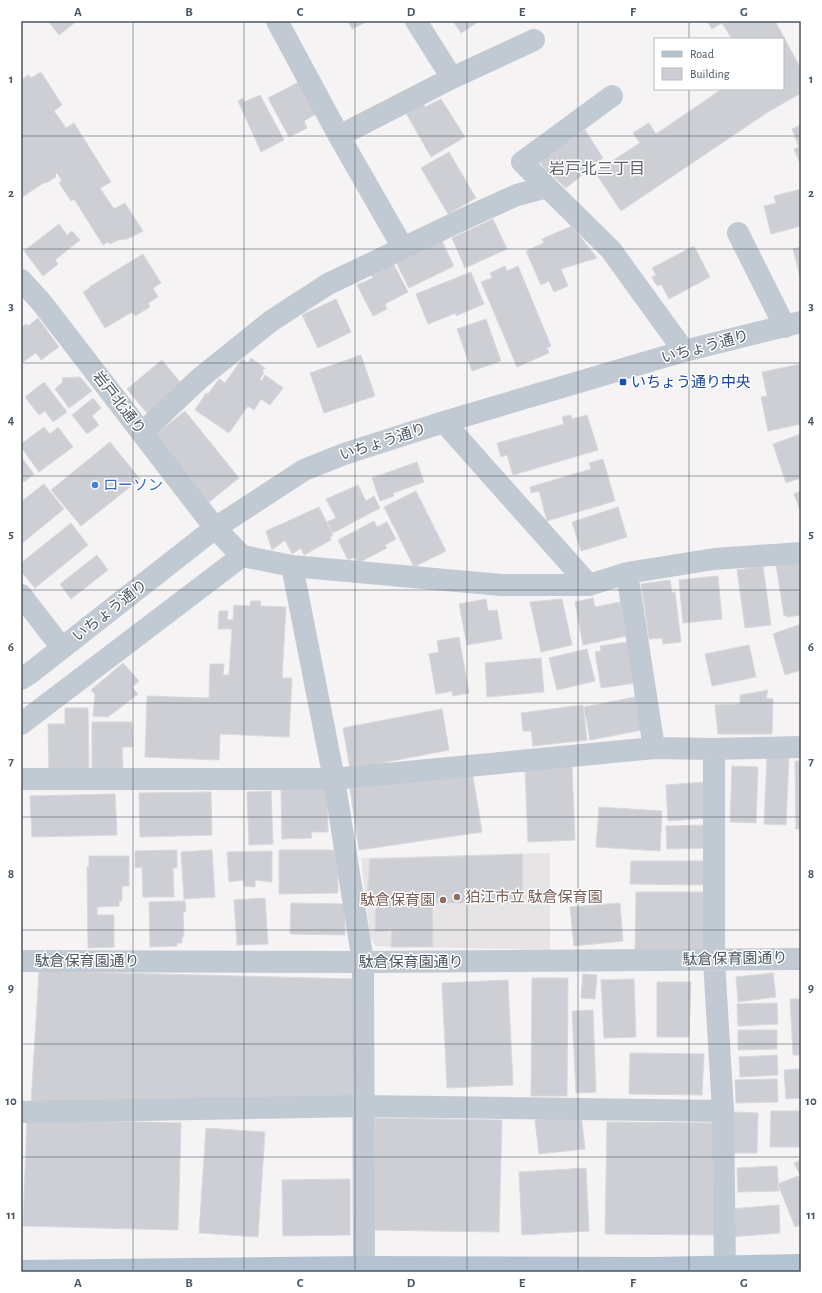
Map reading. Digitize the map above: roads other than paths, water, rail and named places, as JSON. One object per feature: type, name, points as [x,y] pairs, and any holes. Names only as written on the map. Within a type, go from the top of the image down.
[{"type":"main road","points":[[21,1271],[364,1269],[652,1270],[801,1265]]},
{"type":"street","points":[[277,21],[404,248]]},
{"type":"street","points":[[416,21],[452,78]]},
{"type":"street","points":[[340,136],[452,78],[534,40]]},
{"type":"street","points":[[612,96],[522,162],[611,250],[684,351]]},
{"type":"street","points":[[142,433],[200,378],[271,321],[328,284],[517,195],[546,187]]},
{"type":"street","points":[[738,233],[793,325]]},
{"type":"street","name":"岩戸北通り","points":[[21,280],[42,303],[215,528],[242,556]]},
{"type":"street","name":"いちょう通り","points":[[21,678],[29,674],[215,528],[304,470],[344,454],[444,422],[684,351],[793,325]]},
{"type":"street","points":[[444,422],[589,585]]},
{"type":"street","points":[[21,724],[242,556],[292,566],[501,585],[589,585],[627,573],[714,559],[801,553]]},
{"type":"street","points":[[292,566],[334,778],[363,962],[364,1269]]},
{"type":"street","points":[[627,573],[654,748]]},
{"type":"street","points":[[21,594],[62,648]]},
{"type":"street","points":[[21,779],[334,778],[654,748],[714,749],[801,747]]},
{"type":"street","points":[[714,749],[714,960],[723,1111],[725,1267]]},
{"type":"street","name":"駄倉保育園通り","points":[[21,961],[363,962],[801,959]]},
{"type":"street","points":[[21,1112],[363,1106],[723,1111]]},
{"type":"place","name":"いちょう通り中央","points":[[623,382]]},
{"type":"place","name":"ローソン","points":[[95,485]]},
{"type":"place","name":"狛江市立 駄倉保育園","points":[[457,897]]},
{"type":"place","name":"駄倉保育園","points":[[443,900]]},
{"type":"district","name":"岩戸北三丁目","points":[[597,169]]}]
